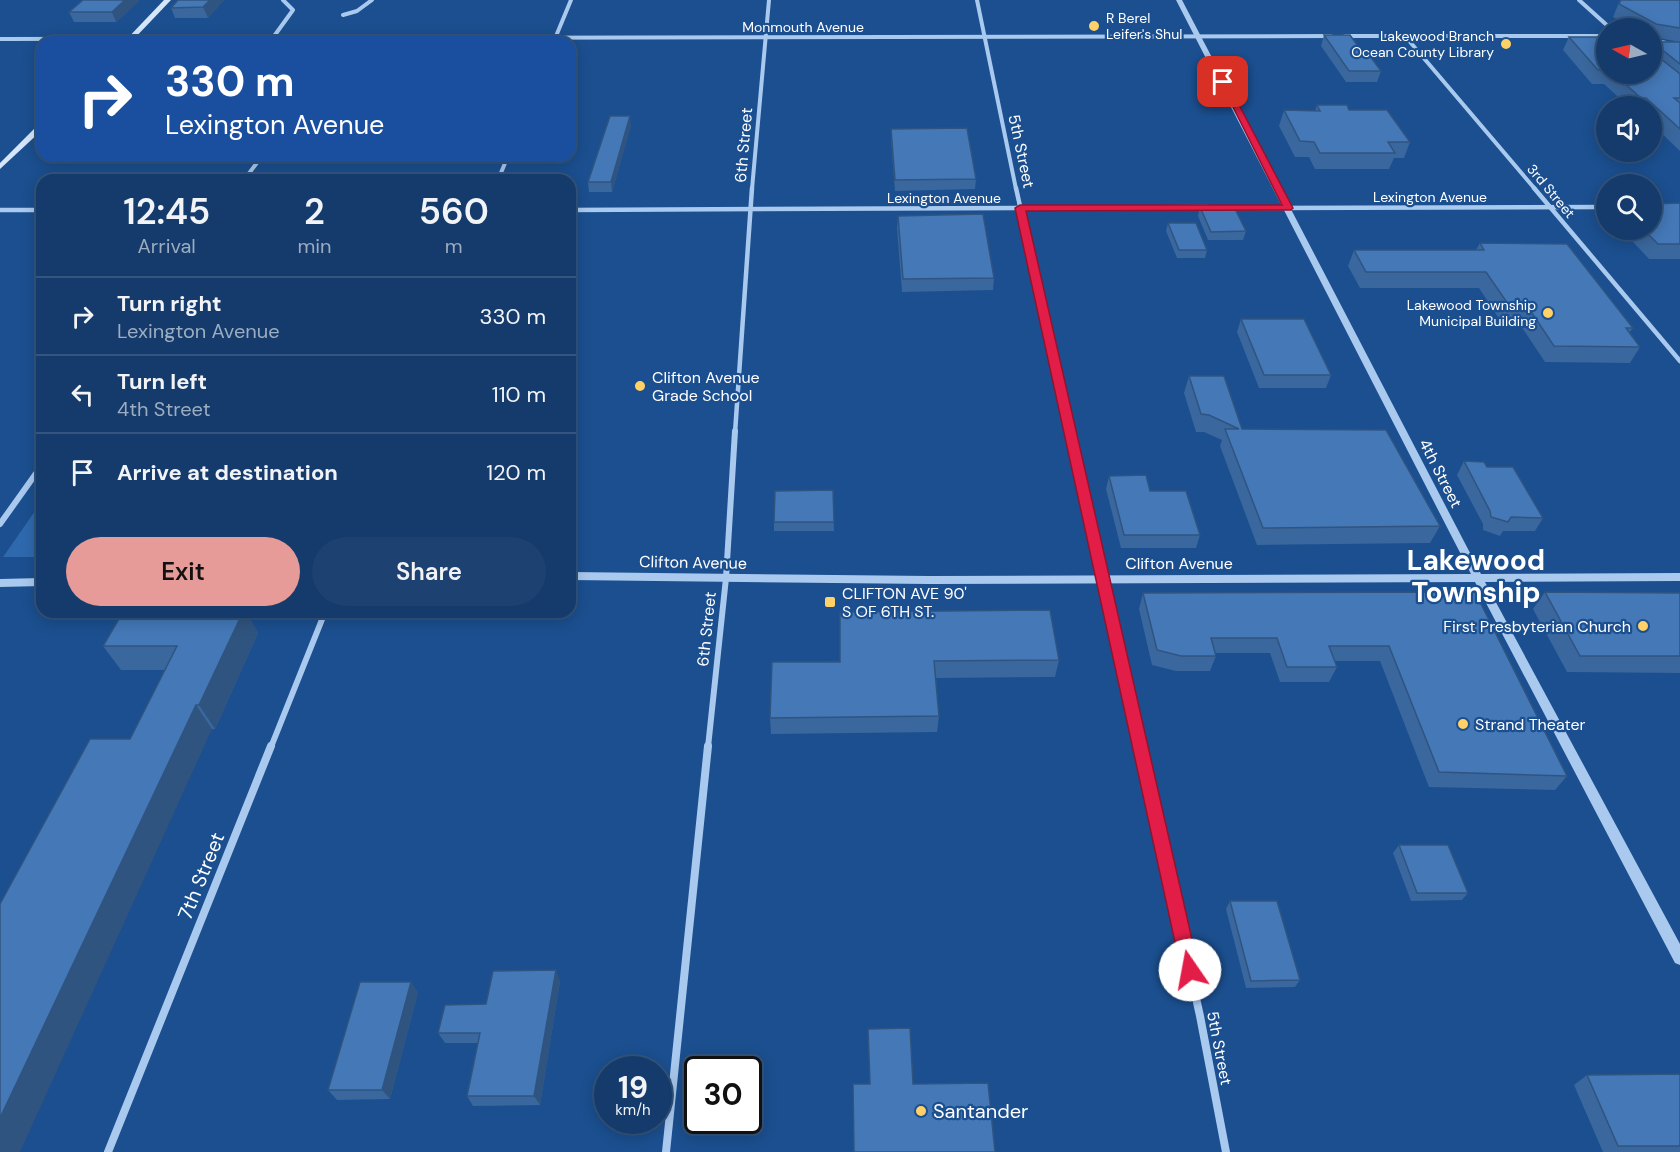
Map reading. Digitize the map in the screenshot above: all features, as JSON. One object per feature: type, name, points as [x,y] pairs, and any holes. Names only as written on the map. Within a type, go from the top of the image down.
[{"type":"main road","points":[[132,36],[168,0]]},
{"type":"main road","points":[[0,167],[36,132]]},
{"type":"street","points":[[274,36],[293,10],[283,0]]},
{"type":"street","points":[[343,15],[357,11],[372,0]]},
{"type":"street","points":[[557,36],[571,0]]},
{"type":"street","name":"6th Street","points":[[666,1152],[726,578],[750,210],[769,0]]},
{"type":"street","name":"5th Street","points":[[977,0],[1020,208],[1200,1016],[1226,1152]]},
{"type":"street","name":"4th Street","points":[[1179,0],[1478,578],[1680,958]]},
{"type":"street","points":[[1579,0],[1599,18]]},
{"type":"street","name":"3rd Street","points":[[1405,36],[1680,362]]},
{"type":"street","name":"Monmouth Avenue","points":[[576,40],[766,37],[1596,36]]},
{"type":"street","name":"Monmouth Avenue","points":[[0,39],[36,39]]},
{"type":"street","points":[[1662,42],[1680,46]]},
{"type":"street","name":"Lexington Avenue","points":[[576,210],[1596,207]]},
{"type":"street","points":[[0,210],[36,210]]},
{"type":"street","points":[[0,524],[36,473]]},
{"type":"street","name":"Clifton Avenue","points":[[576,576],[929,580],[1680,577]]},
{"type":"street","points":[[0,583],[36,582]]},
{"type":"street","name":"7th Street","points":[[108,1152],[323,618]]},
{"type":"shaded area","points":[[36,510],[36,557],[3,557]]},
{"type":"building","points":[[83,0],[125,0],[112,12],[69,12]]},
{"type":"building","points":[[178,0],[210,0],[203,7],[171,8]]},
{"type":"building","points":[[1621,0],[1680,0],[1680,28],[1662,25],[1662,18],[1645,18],[1619,4]]},
{"type":"building","points":[[1324,35],[1350,35],[1362,52],[1367,52],[1381,71],[1349,71]]},
{"type":"building","points":[[1569,37],[1596,37],[1596,68]]},
{"type":"building","points":[[1662,42],[1680,42],[1680,64],[1662,50]]},
{"type":"building","points":[[1662,60],[1680,74],[1680,98],[1674,98],[1680,103],[1680,129],[1662,113],[1662,96],[1639,96],[1625,84],[1662,84]]},
{"type":"building","points":[[1317,105],[1347,105],[1349,110],[1387,110],[1410,142],[1388,142],[1395,153],[1320,153],[1314,142],[1300,141],[1284,110],[1320,111]]},
{"type":"building","points":[[610,116],[630,116],[611,182],[588,182]]},
{"type":"building","points":[[967,128],[976,179],[895,180],[891,129]]},
{"type":"building","points":[[1680,203],[1680,244],[1658,244],[1654,240],[1662,240],[1662,204]]},
{"type":"building","points":[[1200,207],[1234,207],[1246,231],[1211,232]]},
{"type":"building","points":[[983,214],[994,278],[903,279],[898,216]]},
{"type":"building","points":[[1168,223],[1196,223],[1207,250],[1179,250]]},
{"type":"building","points":[[1480,243],[1567,244],[1633,328],[1626,328],[1640,347],[1554,346],[1526,304],[1508,304],[1486,272],[1366,272],[1354,250],[1484,250]]},
{"type":"building","points":[[1241,319],[1304,319],[1331,375],[1264,375]]},
{"type":"building","points":[[1189,376],[1224,376],[1242,429],[1386,430],[1440,526],[1263,528],[1225,429],[1239,429],[1209,415],[1201,414]]},
{"type":"building","points":[[1464,461],[1484,462],[1487,467],[1513,467],[1543,518],[1511,517],[1508,522],[1491,517]]},
{"type":"building","points":[[1146,475],[1150,491],[1186,491],[1200,535],[1124,535],[1109,476]]},
{"type":"building","points":[[833,490],[834,522],[774,522],[775,491]]},
{"type":"building","points":[[1475,592],[1567,776],[1439,772],[1389,646],[1329,646],[1337,667],[1287,667],[1277,638],[1211,638],[1216,656],[1181,656],[1157,650],[1143,593]]},
{"type":"building","points":[[1545,592],[1680,593],[1680,656],[1580,656]]},
{"type":"building","points":[[1050,610],[1059,660],[934,661],[939,716],[770,718],[772,662],[840,662],[840,612]]},
{"type":"building","points":[[119,618],[240,618],[199,705],[196,705],[0,1118],[0,904],[90,739],[130,739],[177,646],[103,646]]},
{"type":"building","points":[[1399,845],[1448,845],[1468,893],[1417,893]]},
{"type":"building","points":[[1230,901],[1277,901],[1300,980],[1251,981]]},
{"type":"building","points":[[556,970],[534,1096],[467,1096],[480,1033],[438,1033],[445,1005],[486,1004],[493,971]]},
{"type":"building","points":[[360,982],[411,982],[382,1090],[328,1090]]},
{"type":"building","name":"Santander","points":[[910,1028],[913,1084],[988,1083],[995,1152],[854,1152],[853,1084],[870,1084],[868,1029]]},
{"type":"building","points":[[1680,1074],[1680,1146],[1618,1146],[1587,1075]]},
{"type":"place","name":"R Berel Leifer's Shul","points":[[1094,26]]},
{"type":"place","name":"Lakewood Branch Ocean County Library","points":[[1506,44]]},
{"type":"place","name":"Lakewood Township Municipal Building","points":[[1548,313]]},
{"type":"place","name":"Clifton Avenue Grade School","points":[[640,386]]},
{"type":"place","name":"CLIFTON AVE 90' S OF 6TH ST.","points":[[830,602]]},
{"type":"place","name":"First Presbyterian Church","points":[[1643,626]]},
{"type":"place","name":"Strand Theater","points":[[1463,724]]},
{"type":"place","name":"Santander","points":[[921,1111]]},
{"type":"district","name":"Lakewood Township","points":[[1476,576]]},
{"type":"route","points":[[1190,970],[1020,208],[1288,208],[1223,82]]}]
